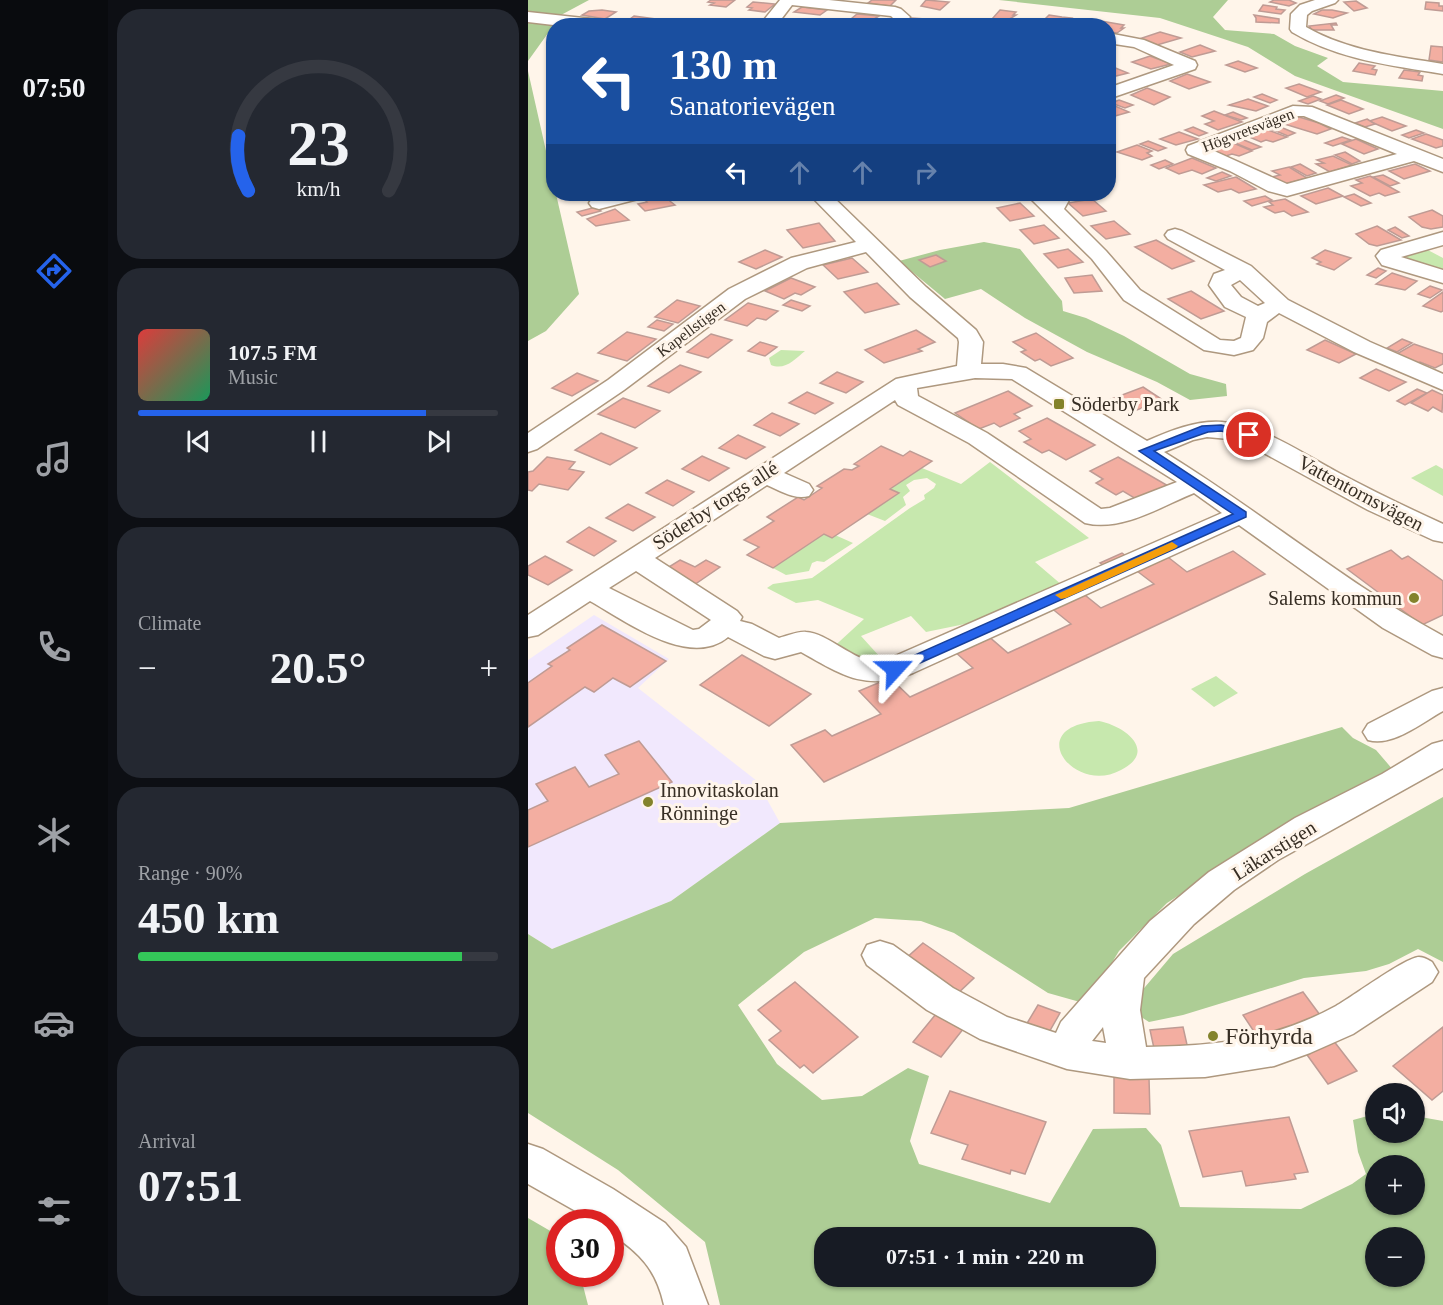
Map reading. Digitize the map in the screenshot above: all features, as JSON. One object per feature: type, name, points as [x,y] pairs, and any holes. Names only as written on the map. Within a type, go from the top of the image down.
[{"type":"street","points":[[773,18],[788,0],[895,12],[902,16],[900,18]]},
{"type":"street","points":[[1330,0],[1306,8],[1299,14],[1298,29],[1324,44],[1370,57],[1443,69]]},
{"type":"street","points":[[528,17],[546,19]]},
{"type":"street","points":[[1116,39],[1138,43],[1195,67],[1116,92]]},
{"type":"street","name":"Högvretsvägen","points":[[1416,155],[1287,190],[1275,187],[1237,167],[1195,150],[1293,111],[1301,110],[1416,155],[1443,166]]},
{"type":"street","points":[[599,203],[607,201]]},
{"type":"street","points":[[827,201],[918,292],[968,335],[971,342],[968,371]]},
{"type":"street","points":[[1053,210],[1099,255],[1132,295],[1212,345],[1226,348],[1248,343],[1252,339],[1259,315],[1280,305]]},
{"type":"street","points":[[1174,235],[1243,271],[1280,305],[1362,347],[1443,383]]},
{"type":"street","points":[[1443,238],[1387,256],[1390,260],[1443,277]]},
{"type":"street","name":"Kapellstigen","points":[[528,444],[616,385],[737,294],[799,263],[870,245]]},
{"type":"street","points":[[1243,271],[1222,279],[1220,285],[1233,302],[1259,315]]},
{"type":"street","points":[[1197,483],[1114,516],[1095,517],[978,438],[907,400],[904,384],[968,371],[998,369],[1018,373],[1197,483],[1393,621],[1443,648]]},
{"type":"street","name":"Söderby torgs allé","points":[[528,628],[634,557],[904,384]]},
{"type":"street","name":"Vattentornsvägen","points":[[1145,451],[1200,430],[1221,428],[1233,430],[1267,443],[1377,504],[1443,534]]},
{"type":"street","points":[[764,474],[800,490]]},
{"type":"street","points":[[723,626],[742,632],[775,649],[805,641],[867,672],[880,673],[895,669],[1242,514]]},
{"type":"street","points":[[588,588],[672,633],[694,640],[711,635],[723,626],[727,617],[634,557]]},
{"type":"street","points":[[1379,732],[1443,698]]},
{"type":"street","name":"Läkarstigen","points":[[1067,1053],[1075,1033],[1126,976],[1160,933],[1204,896],[1248,864],[1305,828],[1414,772],[1443,752]]},
{"type":"street","points":[[880,955],[940,999],[994,1028],[1067,1053],[1130,1063],[1192,1063],[1250,1055],[1283,1047],[1323,1031],[1365,1009],[1419,972]]},
{"type":"street","name":"Läkarstigen","points":[[1126,976],[1120,1014],[1130,1063]]},
{"type":"street","points":[[528,1162],[627,1221],[664,1251],[683,1300]]},
{"type":"shaded area","name":"Innovitaskolan Rönninge","points":[[594,615],[669,659],[638,688],[757,781],[780,823],[671,901],[552,949],[528,934],[528,660]]},
{"type":"green space","points":[[528,0],[589,0],[559,18],[546,18],[546,36],[528,61]]},
{"type":"green space","points":[[999,0],[1228,0],[1213,17],[1225,30],[1274,34],[1295,46],[1328,58],[1317,66],[1343,82],[1443,91],[1443,129],[1295,76],[1248,47],[1160,18]]},
{"type":"green space","points":[[528,71],[546,151],[546,201],[558,201],[579,294],[546,331],[528,341]]},
{"type":"green space","points":[[984,242],[1020,249],[1062,301],[1063,311],[1086,318],[1124,336],[1190,374],[1226,384],[1227,396],[1190,400],[1157,382],[1087,352],[1025,318],[981,289],[945,299],[899,261]]},
{"type":"green space","points":[[1424,248],[1443,258],[1443,274],[1402,261],[1401,255]]},
{"type":"green space","points":[[781,350],[805,351],[794,361],[785,365],[771,365],[769,358]]},
{"type":"green space","points":[[990,462],[1089,538],[1035,562],[1069,591],[975,634],[965,624],[926,632],[911,616],[861,636],[880,657],[853,676],[828,652],[864,619],[818,600],[796,603],[767,588],[773,584],[812,578],[925,499],[924,495],[936,484],[927,478],[914,480],[906,485],[910,491],[903,497],[906,505],[885,521],[867,514],[898,494],[890,489],[922,468],[961,484]]},
{"type":"green space","points":[[1436,465],[1443,469],[1443,496],[1411,478]]},
{"type":"green space","points":[[824,534],[835,535],[853,543],[824,562],[812,563],[809,571],[786,575],[773,568]]},
{"type":"green space","points":[[1216,676],[1238,693],[1214,707],[1191,689]]},
{"type":"green space","points":[[1099,721],[1119,728],[1134,740],[1137,747],[1137,755],[1132,763],[1121,770],[1103,776],[1087,774],[1073,767],[1063,757],[1059,746],[1063,734],[1076,726]]},
{"type":"green space","points":[[1342,727],[1353,738],[1376,750],[1394,771],[1382,780],[1314,808],[1167,903],[1119,951],[1087,1004],[1048,993],[954,933],[921,921],[875,918],[804,952],[738,1005],[777,1064],[822,1100],[862,1096],[908,1068],[929,1076],[910,1141],[919,1164],[1050,1203],[1093,1129],[1146,1128],[1161,1145],[1180,1207],[1301,1209],[1352,1184],[1365,1175],[1365,1215],[1425,1215],[1425,1155],[1365,1155],[1365,1171],[1358,1152],[1353,1120],[1365,1117],[1365,1143],[1425,1143],[1425,1118],[1443,1121],[1443,1305],[720,1305],[705,1242],[618,1170],[528,1113],[528,934],[552,949],[671,901],[780,823],[1069,808]]},
{"type":"green space","points":[[1443,797],[1443,962],[1418,949],[1389,964],[1366,971],[1304,978],[1183,1015],[1149,1022],[1135,1013],[1134,1000],[1173,954],[1305,874]]},
{"type":"green space","points":[[528,1218],[546,1228],[546,1287],[583,1287],[588,1305],[528,1305]]},
{"type":"building","points":[[735,0],[726,7],[710,5],[714,3],[708,2]]},
{"type":"building","points":[[872,0],[896,0],[890,6],[868,3]]},
{"type":"building","points":[[926,0],[949,2],[940,10],[921,6]]},
{"type":"building","points":[[1289,0],[1296,3],[1289,6],[1270,2]]},
{"type":"building","points":[[1356,1],[1367,8],[1354,11],[1344,2]]},
{"type":"building","points":[[753,2],[775,4],[765,12],[749,10],[752,8],[747,7]]},
{"type":"building","points":[[1426,2],[1439,3],[1439,6],[1443,6],[1443,11],[1425,9]]},
{"type":"building","points":[[1263,5],[1285,10],[1281,14],[1259,11]]},
{"type":"building","points":[[802,7],[827,10],[820,15],[794,12]]},
{"type":"building","points":[[1000,10],[1016,12],[1013,15],[1016,15],[1011,18],[993,18]]},
{"type":"building","points":[[1322,10],[1347,13],[1333,18],[1314,14]]},
{"type":"building","points":[[589,11],[616,12],[607,18],[582,15]]},
{"type":"building","points":[[857,14],[879,16],[876,18],[852,18]]},
{"type":"building","points":[[1049,15],[1072,18],[1046,18]]},
{"type":"building","points":[[1254,15],[1279,19],[1279,23],[1256,22]]},
{"type":"building","points":[[1336,23],[1337,25],[1331,25],[1334,30],[1312,30],[1309,26]]},
{"type":"building","points":[[1116,24],[1124,25],[1121,28],[1124,28],[1117,33]]},
{"type":"building","points":[[1160,32],[1181,38],[1157,45],[1139,39]]},
{"type":"building","points":[[1200,45],[1215,51],[1192,57],[1180,52]]},
{"type":"building","points":[[1431,46],[1443,47],[1443,62],[1429,60]]},
{"type":"building","points":[[1150,56],[1171,64],[1151,69],[1132,62]]},
{"type":"building","points":[[1238,61],[1257,68],[1245,72],[1226,65]]},
{"type":"building","points":[[1359,63],[1375,66],[1372,69],[1377,70],[1375,75],[1353,71]]},
{"type":"building","points":[[1116,68],[1128,73],[1116,76]]},
{"type":"building","points":[[1404,70],[1420,72],[1418,75],[1423,76],[1422,81],[1399,78]]},
{"type":"building","points":[[1187,74],[1210,82],[1189,89],[1170,81]]},
{"type":"building","points":[[1299,84],[1321,92],[1307,97],[1286,88]]},
{"type":"building","points":[[1147,88],[1170,97],[1154,105],[1131,95]]},
{"type":"building","points":[[1262,94],[1277,100],[1270,103],[1254,97]]},
{"type":"building","points":[[1336,95],[1344,98],[1328,104],[1320,101]]},
{"type":"building","points":[[1313,96],[1321,99],[1308,104],[1299,101]]},
{"type":"building","points":[[1248,99],[1268,106],[1256,111],[1229,105]]},
{"type":"building","points":[[1341,100],[1363,109],[1349,114],[1327,105]]},
{"type":"building","points":[[1116,101],[1133,105],[1125,108],[1116,105]]},
{"type":"building","points":[[1116,106],[1129,112],[1116,116]]},
{"type":"building","points":[[1214,111],[1242,122],[1218,130],[1205,124],[1214,121],[1202,116]]},
{"type":"building","points":[[1233,112],[1247,118],[1241,120],[1225,115]]},
{"type":"building","points":[[1299,117],[1331,129],[1317,134],[1281,123]]},
{"type":"building","points":[[1382,117],[1406,126],[1392,131],[1369,121]]},
{"type":"building","points":[[1367,119],[1375,124],[1365,127],[1355,123]]},
{"type":"building","points":[[1278,126],[1295,133],[1288,136],[1271,129]]},
{"type":"building","points":[[1193,127],[1207,133],[1199,136],[1185,130]]},
{"type":"building","points":[[1265,129],[1287,137],[1273,142],[1266,140],[1261,142],[1247,136]]},
{"type":"building","points":[[1416,130],[1424,133],[1409,138],[1402,135]]},
{"type":"building","points":[[1179,132],[1198,139],[1176,145],[1160,139]]},
{"type":"building","points":[[1426,134],[1443,140],[1443,146],[1436,148],[1412,139]]},
{"type":"building","points":[[1342,137],[1351,140],[1333,146],[1325,143]]},
{"type":"building","points":[[1356,139],[1378,149],[1364,154],[1342,144]]},
{"type":"building","points":[[1244,140],[1261,147],[1252,150],[1235,143]]},
{"type":"building","points":[[1148,141],[1166,148],[1158,151],[1140,144]]},
{"type":"building","points":[[1231,142],[1252,151],[1239,156],[1232,154],[1226,156],[1212,150]]},
{"type":"building","points":[[1137,145],[1152,151],[1147,153],[1152,156],[1142,160],[1117,152]]},
{"type":"building","points":[[1345,152],[1360,161],[1352,164],[1335,155]]},
{"type":"building","points":[[1333,156],[1352,165],[1330,172],[1316,164],[1324,163],[1317,160]]},
{"type":"building","points":[[1192,158],[1216,168],[1202,174],[1192,170],[1179,174],[1166,168]]},
{"type":"building","points":[[1165,160],[1173,164],[1159,169],[1151,165]]},
{"type":"building","points":[[1300,164],[1316,173],[1307,176],[1291,167]]},
{"type":"building","points":[[1415,164],[1430,171],[1404,179],[1389,171]]},
{"type":"building","points":[[1289,167],[1307,178],[1285,184],[1272,177],[1280,175],[1272,171]]},
{"type":"building","points":[[1222,172],[1231,176],[1216,181],[1207,178]]},
{"type":"building","points":[[1383,175],[1399,183],[1390,186],[1373,177]]},
{"type":"building","points":[[1370,176],[1399,192],[1385,196],[1379,193],[1370,196],[1351,186],[1362,183],[1356,180]]},
{"type":"building","points":[[1236,177],[1256,189],[1239,193],[1231,189],[1218,192],[1204,185]]},
{"type":"building","points":[[1328,188],[1343,196],[1316,204],[1301,196]]},
{"type":"building","points":[[1354,194],[1371,203],[1361,206],[1344,197]]},
{"type":"building","points":[[1265,196],[1272,200],[1252,206],[1244,201]]},
{"type":"building","points":[[1285,199],[1308,212],[1292,216],[1284,211],[1275,213],[1264,207],[1273,205],[1269,202]]},
{"type":"building","points":[[670,201],[675,205],[645,211],[638,204]]},
{"type":"building","points":[[1094,201],[1106,211],[1083,216],[1068,203]]},
{"type":"building","points":[[1020,203],[1034,216],[1010,221],[997,208]]},
{"type":"building","points":[[596,207],[601,211],[582,216],[577,212]]},
{"type":"building","points":[[615,209],[629,220],[596,226],[587,219]]},
{"type":"building","points":[[1432,210],[1443,216],[1443,227],[1431,229],[1422,227],[1409,217]]},
{"type":"building","points":[[1114,221],[1130,234],[1106,239],[1091,226]]},
{"type":"building","points":[[819,223],[835,241],[803,248],[787,230]]},
{"type":"building","points":[[1044,225],[1059,238],[1034,244],[1020,230]]},
{"type":"building","points":[[1377,226],[1401,240],[1377,246],[1369,244],[1356,234]]},
{"type":"building","points":[[1395,227],[1409,236],[1402,238],[1388,230]]},
{"type":"building","points":[[1156,240],[1194,261],[1172,269],[1135,247]]},
{"type":"building","points":[[1068,249],[1083,262],[1058,268],[1044,254]]},
{"type":"building","points":[[765,250],[782,257],[756,269],[739,262]]},
{"type":"building","points":[[1325,250],[1351,258],[1334,270],[1317,264],[1321,262],[1312,258]]},
{"type":"building","points":[[936,255],[946,261],[930,267],[919,260]]},
{"type":"building","points":[[852,258],[868,272],[838,279],[823,265]]},
{"type":"building","points":[[1378,268],[1386,271],[1376,278],[1367,275]]},
{"type":"building","points":[[1392,273],[1417,281],[1405,290],[1376,284]]},
{"type":"building","points":[[1092,275],[1102,291],[1074,293],[1065,278]]},
{"type":"building","points":[[791,278],[815,287],[801,295],[795,293],[784,299],[765,291]]},
{"type":"building","points":[[877,283],[899,304],[865,313],[844,292]]},
{"type":"building","points":[[1430,286],[1442,290],[1430,298],[1418,294]]},
{"type":"building","points":[[1191,291],[1224,311],[1201,319],[1168,299]]},
{"type":"building","points":[[1443,292],[1443,311],[1423,306]]},
{"type":"building","points":[[677,300],[700,306],[678,323],[655,317]]},
{"type":"building","points":[[791,300],[810,306],[802,311],[783,305]]},
{"type":"building","points":[[748,303],[778,311],[766,320],[757,318],[747,326],[725,320]]},
{"type":"building","points":[[657,320],[673,324],[664,331],[648,327]]},
{"type":"building","points":[[916,330],[935,342],[918,349],[922,351],[884,363],[865,350]]},
{"type":"building","points":[[627,332],[656,339],[627,361],[598,353]]},
{"type":"building","points":[[1036,333],[1073,358],[1051,366],[1040,359],[1035,361],[1021,352],[1026,350],[1013,342]]},
{"type":"building","points":[[711,334],[732,340],[708,358],[687,352]]},
{"type":"building","points":[[1402,339],[1412,343],[1397,352],[1387,348]]},
{"type":"building","points":[[1325,340],[1356,354],[1339,363],[1307,350]]},
{"type":"building","points":[[760,342],[777,347],[765,356],[748,351]]},
{"type":"building","points":[[1414,344],[1443,354],[1443,364],[1435,368],[1420,362],[1416,364],[1395,355]]},
{"type":"building","points":[[680,365],[701,372],[669,393],[648,386]]},
{"type":"building","points":[[1376,369],[1406,382],[1389,391],[1360,378]]},
{"type":"building","points":[[837,372],[863,382],[846,393],[820,383]]},
{"type":"building","points":[[577,373],[598,381],[572,396],[552,388]]},
{"type":"building","points":[[1143,387],[1163,400],[1129,413],[1109,400]]},
{"type":"building","points":[[1417,389],[1427,393],[1405,405],[1397,401]]},
{"type":"building","points":[[1432,390],[1443,395],[1442,412],[1433,407],[1428,411],[1411,403]]},
{"type":"building","points":[[1008,391],[1032,406],[1014,414],[1020,418],[1000,427],[994,423],[979,429],[955,413]]},
{"type":"building","points":[[807,392],[833,403],[815,414],[789,403]]},
{"type":"building","points":[[623,398],[660,411],[635,428],[598,414]]},
{"type":"building","points":[[772,413],[799,424],[780,436],[754,425]]},
{"type":"building","points":[[1047,418],[1095,445],[1066,460],[1049,450],[1042,453],[1024,442],[1031,439],[1019,431]]},
{"type":"building","points":[[601,433],[637,448],[610,465],[575,450]]},
{"type":"building","points":[[738,435],[765,447],[746,459],[719,448]]},
{"type":"building","points":[[881,446],[903,456],[910,451],[932,461],[890,489],[899,493],[832,538],[824,534],[773,568],[747,555],[759,547],[744,540],[774,521],[767,517],[798,497],[804,500],[822,488],[817,486],[844,469],[852,470],[859,466],[854,464]]},
{"type":"building","points":[[702,456],[729,468],[709,481],[682,469]]},
{"type":"building","points":[[547,457],[575,462],[569,469],[584,472],[568,490],[539,484],[532,491],[528,490],[528,472],[533,471]]},
{"type":"building","points":[[1118,457],[1170,487],[1141,502],[1123,491],[1116,495],[1096,483],[1103,479],[1090,471]]},
{"type":"building","points":[[667,480],[694,492],[673,506],[646,493]]},
{"type":"building","points":[[628,504],[655,517],[633,531],[606,518]]},
{"type":"building","points":[[589,527],[616,541],[594,556],[567,542]]},
{"type":"building","name":"Salems kommun","points":[[1391,550],[1402,559],[1408,556],[1443,581],[1443,615],[1422,625],[1347,569]]},
{"type":"building","points":[[1233,551],[1265,574],[824,782],[791,745],[825,730],[832,736],[881,714],[859,691],[890,678],[910,697],[973,668],[954,651],[988,636],[1008,653],[1071,624],[1050,607],[1081,592],[1101,608],[1154,584],[1133,568],[1164,554],[1187,572]]},
{"type":"building","points":[[1122,553],[1133,561],[1111,571],[1100,563]]},
{"type":"building","points":[[545,556],[572,570],[548,585],[528,575],[528,566]]},
{"type":"building","points":[[680,560],[695,567],[706,560],[720,567],[694,585],[664,570]]},
{"type":"building","points":[[602,625],[666,661],[630,687],[613,678],[594,692],[585,687],[528,727],[528,683],[552,666],[548,664],[570,650],[567,648]]},
{"type":"building","points":[[742,655],[811,694],[769,726],[700,685]]},
{"type":"building","points":[[639,741],[672,782],[528,847],[528,810],[548,801],[536,784],[575,767],[589,787],[619,774],[605,755]]},
{"type":"building","points":[[923,943],[974,978],[955,996],[903,961]]},
{"type":"building","points":[[795,982],[858,1037],[813,1073],[804,1065],[800,1068],[769,1040],[781,1031],[758,1010]]},
{"type":"building","points":[[1303,992],[1320,1015],[1259,1039],[1243,1015]]},
{"type":"building","points":[[1038,1005],[1060,1013],[1048,1034],[1026,1025]]},
{"type":"building","points":[[936,1014],[964,1028],[941,1057],[913,1042]]},
{"type":"building","points":[[1183,1027],[1188,1049],[1155,1053],[1150,1030]]},
{"type":"building","points":[[1443,1027],[1443,1091],[1432,1100],[1425,1094],[1425,1083],[1412,1083],[1393,1066]]},
{"type":"building","points":[[1333,1040],[1357,1071],[1328,1084],[1305,1052]]},
{"type":"building","points":[[1114,1077],[1149,1078],[1150,1114],[1114,1113]]},
{"type":"building","points":[[950,1091],[1046,1122],[1025,1174],[1011,1170],[1010,1174],[962,1159],[968,1145],[931,1133]]},
{"type":"building","points":[[1289,1117],[1308,1172],[1294,1174],[1296,1179],[1246,1186],[1242,1171],[1203,1177],[1189,1131]]},
{"type":"slow traffic","points":[[1061,595],[1172,546]]},
{"type":"place","name":"Söderby Park","points":[[1059,404]]},
{"type":"place","name":"Salems kommun","points":[[1414,598]]},
{"type":"place","name":"Innovitaskolan Rönninge","points":[[648,802]]},
{"type":"place","name":"Förhyrda","points":[[1213,1036]]},
{"type":"route","points":[[895,669],[1242,514],[1145,451],[1206,428],[1221,428],[1249,435]]}]
